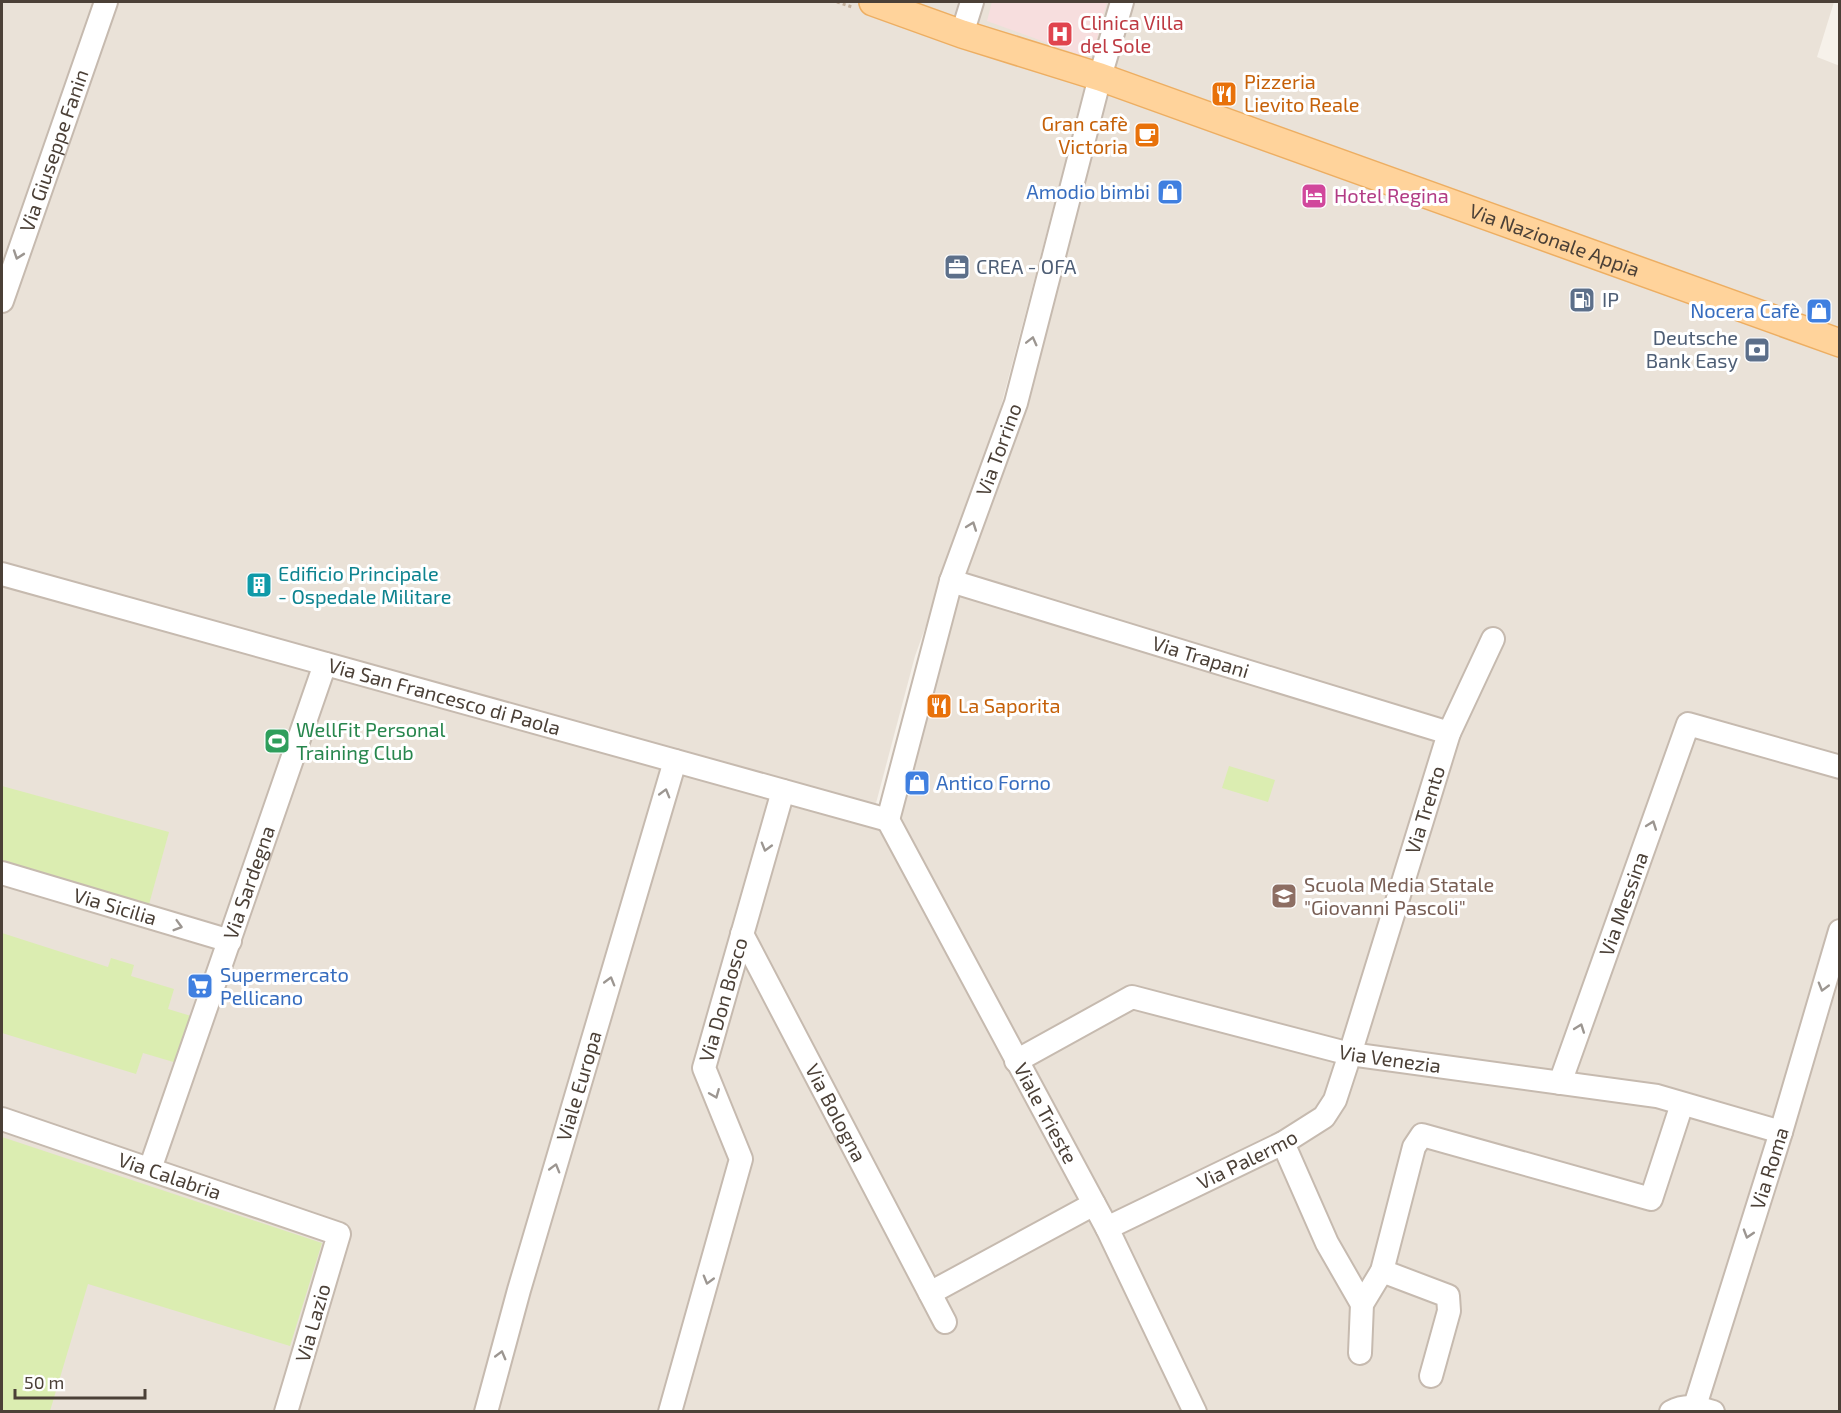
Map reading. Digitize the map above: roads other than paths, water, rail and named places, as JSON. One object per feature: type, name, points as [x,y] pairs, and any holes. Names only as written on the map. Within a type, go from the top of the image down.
[{"type":"main road","name":"Via Nazionale Appia","points":[[873,2],[962,34],[1100,77],[1839,343]]},
{"type":"street","name":"Via Giuseppe Fanin","points":[[2,301],[106,2]]},
{"type":"street","points":[[962,34],[972,2]]},
{"type":"street","name":"Via Torrino","points":[[888,820],[951,580],[1016,403],[1100,77],[1122,2]]},
{"type":"street","name":"Via San Francesco di Paola","points":[[2,574],[888,820]]},
{"type":"street","name":"Via Trapani","points":[[951,580],[1449,733]]},
{"type":"street","name":"Via Trento","points":[[1350,1054],[1449,733],[1493,639]]},
{"type":"street","name":"Via Sardegna","points":[[150,1169],[325,664]]},
{"type":"street","name":"Via Messina","points":[[1560,1083],[1688,724],[1839,767]]},
{"type":"street","name":"Viale Europa","points":[[486,1412],[522,1278],[675,761]]},
{"type":"street","name":"Via Don Bosco","points":[[670,1412],[741,1159],[704,1068],[783,791]]},
{"type":"street","name":"Viale Trieste","points":[[888,820],[1107,1228],[1195,1412]]},
{"type":"street","name":"Via Sicilia","points":[[2,873],[230,941]]},
{"type":"street","name":"Via Roma","points":[[1704,1409],[1839,931]]},
{"type":"street","name":"Via Bologna","points":[[742,934],[945,1322]]},
{"type":"street","name":"Via Venezia","points":[[1016,1061],[1132,997],[1350,1054],[1657,1096],[1781,1132]]},
{"type":"street","name":"Via Palermo","points":[[1107,1228],[1283,1143],[1324,1117],[1335,1100],[1350,1054]]},
{"type":"street","points":[[1360,1353],[1362,1304],[1382,1271],[1414,1147],[1422,1135],[1651,1198],[1682,1104]]},
{"type":"street","name":"Via Calabria","points":[[2,1119],[339,1233]]},
{"type":"street","points":[[1283,1143],[1327,1243],[1362,1304]]},
{"type":"street","points":[[930,1293],[1094,1204]]},
{"type":"street","name":"Via Lazio","points":[[286,1412],[339,1233]]},
{"type":"street","points":[[1382,1271],[1448,1296],[1449,1311],[1431,1376]]},
{"type":"street","points":[[1671,1412],[1677,1408],[1704,1409]]},
{"type":"place","name":"Clinica Villa del Sole","points":[[1060,34]]},
{"type":"place","name":"Pizzeria Lievito Reale","points":[[1224,94]]},
{"type":"place","name":"Gran cafè Victoria","points":[[1147,135]]},
{"type":"place","name":"Amodio bimbi","points":[[1170,192]]},
{"type":"place","name":"Hotel Regina","points":[[1314,196]]},
{"type":"place","name":"CREA - OFA","points":[[957,267]]},
{"type":"place","name":"IP","points":[[1582,300]]},
{"type":"place","name":"Nocera Cafè","points":[[1819,311]]},
{"type":"place","name":"Deutsche Bank Easy","points":[[1757,350]]},
{"type":"place","name":"Edificio Principale - Ospedale Militare","points":[[259,585]]},
{"type":"place","name":"La Saporita","points":[[939,706]]},
{"type":"place","name":"WellFit Personal Training Club","points":[[277,741]]},
{"type":"place","name":"Antico Forno","points":[[917,783]]},
{"type":"place","name":"Scuola Media Statale \"Giovanni Pascoli\"","points":[[1284,896]]},
{"type":"place","name":"Supermercato Pellicano","points":[[200,986]]}]
